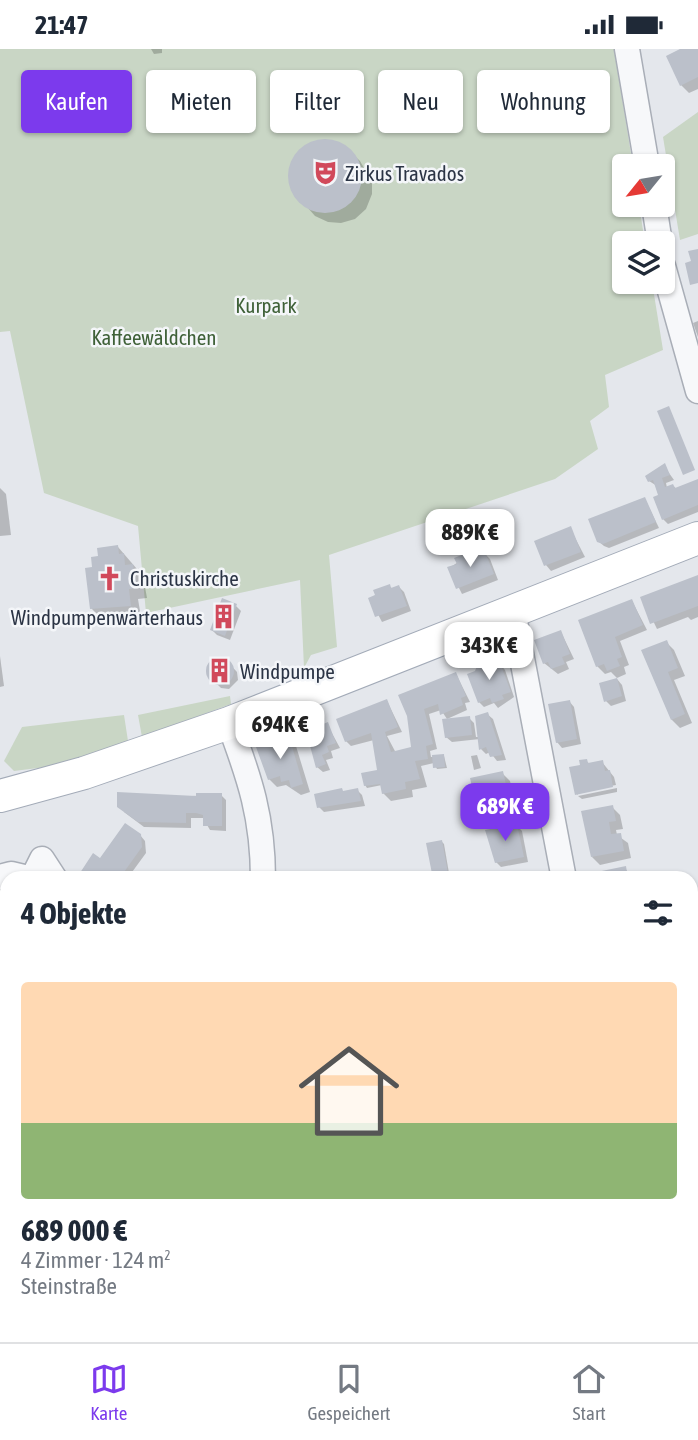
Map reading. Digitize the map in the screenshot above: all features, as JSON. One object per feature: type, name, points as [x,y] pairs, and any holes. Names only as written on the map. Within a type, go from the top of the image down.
[{"type":"main road","points":[[0,796],[84,773],[229,723],[698,538]]},
{"type":"street","points":[[627,49],[645,154]]},
{"type":"street","points":[[671,294],[698,391]]},
{"type":"street","points":[[513,611],[562,871]]},
{"type":"street","points":[[229,723],[258,807],[263,837],[263,871]]},
{"type":"street","points":[[36,871],[41,859],[49,871]]},
{"type":"green space","name":"Kurpark","points":[[0,49],[614,49],[631,154],[612,154],[612,217],[641,217],[643,231],[612,231],[612,294],[654,294],[663,350],[605,375],[609,407],[590,421],[598,449],[555,479],[329,555],[337,647],[311,655],[304,668],[300,580],[146,613],[138,526],[44,493],[10,331],[0,332]]},
{"type":"green space","points":[[698,112],[698,234],[680,240],[676,216],[676,154],[666,154],[663,137]]},
{"type":"green space","points":[[230,696],[231,704],[142,737],[138,715]]},
{"type":"green space","points":[[124,715],[128,741],[54,766],[14,771],[4,761],[22,727]]},
{"type":"building","points":[[680,49],[698,49],[698,77],[680,86],[666,56]]},
{"type":"building","name":"Zirkus Travados","points":[[325,139],[339,142],[351,150],[359,162],[362,176],[359,190],[351,202],[339,210],[325,213],[311,210],[299,202],[291,190],[288,176],[291,162],[299,150],[311,142]]},
{"type":"building","points":[[698,249],[698,283],[690,285],[685,263],[691,261],[688,251]]},
{"type":"building","points":[[669,406],[695,470],[683,475],[657,411]]},
{"type":"building","points":[[665,463],[670,475],[662,478],[665,487],[673,484],[675,488],[698,479],[698,505],[662,520],[653,497],[658,495],[653,480],[648,482],[645,476]]},
{"type":"building","points":[[645,497],[656,522],[603,544],[597,542],[588,519]]},
{"type":"building","points":[[571,526],[581,552],[544,566],[534,541]]},
{"type":"building","name":"Christuskirche","points":[[118,545],[119,554],[124,553],[125,565],[133,564],[137,588],[129,589],[131,606],[90,609],[85,568],[92,567],[91,557],[98,556],[97,548]]},
{"type":"building","points":[[474,550],[476,556],[485,552],[494,574],[456,589],[447,567],[457,564],[454,558]]},
{"type":"building","points":[[698,575],[698,606],[650,624],[640,597]]},
{"type":"building","points":[[390,584],[391,588],[399,585],[407,606],[375,617],[368,598],[375,595],[373,590]]},
{"type":"building","name":"Windpumpenwärterhaus","points":[[222,598],[237,604],[225,636],[210,630]]},
{"type":"building","points":[[632,599],[643,625],[615,637],[622,657],[617,659],[620,666],[607,671],[604,664],[596,667],[578,620]]},
{"type":"building","points":[[561,630],[570,654],[562,657],[565,664],[551,669],[548,662],[543,664],[534,640]]},
{"type":"building","points":[[667,640],[678,668],[668,672],[685,714],[671,720],[641,650]]},
{"type":"building","name":"Windpumpe","points":[[220,657],[230,661],[234,671],[230,681],[220,685],[210,681],[206,671],[210,661]]},
{"type":"building","points":[[484,661],[489,665],[500,663],[511,692],[502,695],[504,699],[492,703],[490,698],[478,703],[467,674],[475,671],[478,663]]},
{"type":"building","points":[[456,672],[466,696],[461,698],[463,705],[440,715],[438,704],[424,709],[433,744],[426,746],[428,759],[415,761],[420,779],[405,782],[406,789],[382,794],[380,784],[364,786],[361,773],[377,770],[371,733],[345,742],[336,719],[387,699],[398,727],[385,732],[391,752],[411,747],[407,716],[398,695]]},
{"type":"building","points":[[617,678],[622,696],[604,702],[599,683]]},
{"type":"building","points":[[570,700],[577,739],[556,743],[548,704]]},
{"type":"building","points":[[488,712],[502,755],[490,757],[486,747],[479,750],[475,716]]},
{"type":"building","points":[[470,716],[472,735],[445,738],[442,719]]},
{"type":"building","points":[[328,722],[336,743],[327,746],[329,752],[322,755],[326,764],[316,768],[306,731]]},
{"type":"building","points":[[289,736],[303,784],[291,788],[289,780],[281,782],[280,776],[268,780],[256,747]]},
{"type":"building","points":[[444,754],[445,767],[433,768],[432,755]]},
{"type":"building","points":[[587,759],[588,763],[603,760],[605,771],[610,770],[613,787],[575,795],[569,767],[580,765],[579,760]]},
{"type":"building","points":[[503,771],[508,794],[520,791],[525,813],[511,816],[509,807],[478,814],[470,778]]},
{"type":"building","points":[[342,788],[343,791],[358,788],[361,801],[317,808],[314,794]]},
{"type":"building","points":[[117,792],[196,796],[196,793],[222,793],[222,826],[203,826],[203,815],[196,813],[186,813],[186,823],[138,822],[117,807]]},
{"type":"building","points":[[613,805],[616,821],[609,822],[611,834],[621,833],[624,851],[591,857],[581,811]]},
{"type":"building","points":[[125,823],[141,834],[142,847],[125,871],[81,871],[93,853],[100,858]]},
{"type":"building","points":[[517,824],[524,857],[495,863],[485,830]]},
{"type":"building","points":[[442,840],[448,871],[431,871],[426,843]]},
{"type":"building","points":[[626,866],[627,871],[602,871]]},
{"type":"place","name":"Zirkus Travados","points":[[325,173]]},
{"type":"place","name":"Christuskirche","points":[[110,578]]},
{"type":"place","name":"Windpumpenwärterhaus","points":[[223,617]]},
{"type":"place","name":"Windpumpe","points":[[220,671]]},
{"type":"park label","name":"Kaffeewäldchen","points":[[154,337]]}]
